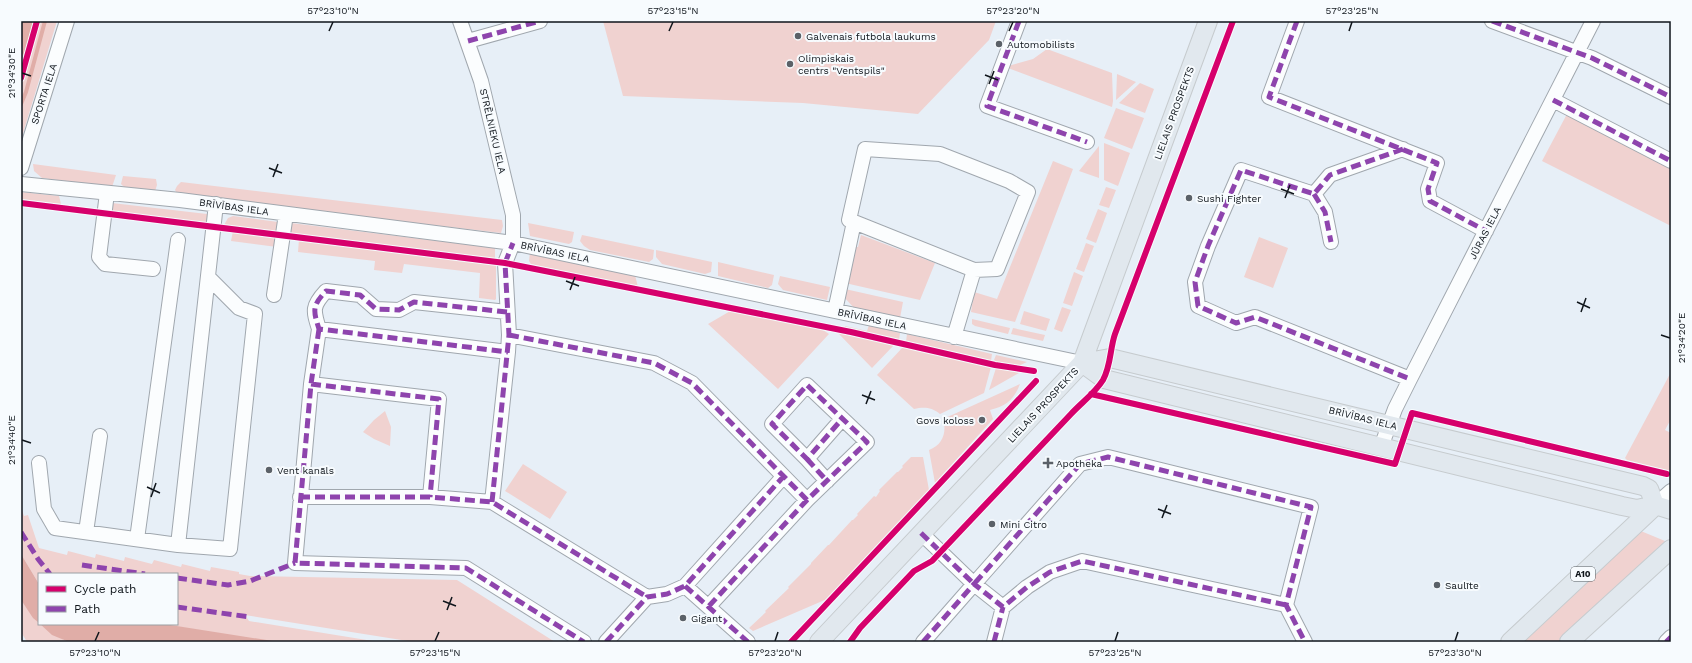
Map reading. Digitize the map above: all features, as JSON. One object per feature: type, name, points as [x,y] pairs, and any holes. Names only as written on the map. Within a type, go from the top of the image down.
[{"type":"main road","name":"LIELAIS PROSPEKTS","points":[[819,642],[1082,363],[1208,21]]},
{"type":"main road","name":"BRĪVĪBAS IELA","points":[[1082,363],[1110,358],[1643,486],[1649,489],[1663,508]]},
{"type":"main road","name":"BRĪVĪBAS IELA","points":[[1082,363],[1104,379],[1638,509],[1663,508]]},
{"type":"main road","name":"A10","points":[[1510,642],[1663,508]]},
{"type":"main road","points":[[1569,642],[1671,549]]},
{"type":"street","name":"SPORTA IELA","points":[[21,168],[68,21]]},
{"type":"street","name":"STRĒLNIEKU IELA","points":[[460,21],[481,81],[513,214],[513,243]]},
{"type":"street","points":[[468,41],[540,21]]},
{"type":"street","points":[[1019,21],[986,106],[1087,142]]},
{"type":"street","points":[[1297,21],[1269,97],[1437,163],[1428,189],[1430,201],[1486,231]]},
{"type":"street","points":[[1492,21],[1578,52],[1671,97]]},
{"type":"street","name":"JŪRAS IELA","points":[[1381,447],[1389,425],[1410,379],[1593,21]]},
{"type":"street","points":[[1553,100],[1671,161]]},
{"type":"street","points":[[865,149],[940,154],[1009,181],[1028,192],[997,269],[974,270],[849,220],[865,149]]},
{"type":"street","points":[[1314,194],[1330,175],[1403,149]]},
{"type":"street","points":[[1331,242],[1325,212],[1314,194],[1241,170],[1208,246],[1195,282],[1198,306],[1236,323],[1255,317],[1410,379]]},
{"type":"street","name":"BRĪVĪBAS IELA","points":[[21,184],[216,204],[513,243],[1082,363]]},
{"type":"street","points":[[107,193],[99,257],[105,264],[153,269]]},
{"type":"street","points":[[178,545],[216,204]]},
{"type":"street","points":[[274,295],[286,214]]},
{"type":"street","points":[[835,312],[854,222]]},
{"type":"street","points":[[137,539],[178,240]]},
{"type":"street","points":[[492,502],[509,335],[505,262],[513,243]]},
{"type":"street","points":[[954,337],[974,270]]},
{"type":"street","points":[[39,463],[44,509],[55,528],[178,545],[230,549],[255,314],[238,308],[208,277]]},
{"type":"street","points":[[507,312],[414,302],[399,310],[376,309],[360,295],[326,291],[316,302],[314,314],[319,329],[311,384],[295,563],[466,568],[584,642]]},
{"type":"street","points":[[319,329],[508,352]]},
{"type":"street","points":[[509,335],[654,363],[692,383],[807,500]]},
{"type":"street","points":[[311,384],[440,399],[430,497]]},
{"type":"street","points":[[709,606],[807,500],[827,481],[867,442],[807,385],[772,424],[827,481]]},
{"type":"street","points":[[807,459],[842,419]]},
{"type":"street","points":[[86,532],[100,436]]},
{"type":"street","points":[[923,642],[1080,464],[1108,457],[1311,507],[1286,605],[1306,642]]},
{"type":"street","points":[[606,642],[647,597],[667,594],[685,586],[784,477]]},
{"type":"street","points":[[1663,508],[1671,491]]},
{"type":"street","points":[[300,497],[430,497],[492,502],[647,597]]},
{"type":"street","points":[[921,533],[974,584],[1003,607]]},
{"type":"street","points":[[994,642],[1003,607],[1027,587],[1050,572],[1082,561],[1286,605]]},
{"type":"street","points":[[685,586],[748,642]]},
{"type":"street","points":[[1666,642],[1671,637]]},
{"type":"shaded area","points":[[21,21],[57,21],[21,140]]},
{"type":"shaded area","points":[[21,21],[33,21],[29,41],[21,61]]},
{"type":"shaded area","name":"Olimpiskais centrs \"Ventspils\"","points":[[603,21],[996,21],[989,40],[918,114],[803,103],[623,96]]},
{"type":"shaded area","points":[[1047,49],[1112,73],[1112,107],[1008,68],[1008,66],[1033,59]]},
{"type":"shaded area","points":[[1117,74],[1136,82],[1116,100]]},
{"type":"shaded area","points":[[1140,83],[1154,89],[1145,113],[1119,103]]},
{"type":"shaded area","points":[[1116,108],[1144,118],[1132,149],[1104,138]]},
{"type":"shaded area","points":[[1567,114],[1671,167],[1671,226],[1542,161]]},
{"type":"shaded area","points":[[1104,143],[1130,153],[1118,186],[1104,180]]},
{"type":"shaded area","points":[[1099,146],[1099,178],[1079,171]]},
{"type":"shaded area","points":[[1053,161],[1073,169],[1015,322],[971,312],[974,292],[997,299]]},
{"type":"shaded area","points":[[33,164],[116,175],[112,187],[42,178],[34,171]]},
{"type":"shaded area","points":[[123,176],[156,179],[157,185],[155,191],[125,188],[121,184]]},
{"type":"shaded area","points":[[181,182],[502,220],[503,226],[501,233],[178,195],[175,190]]},
{"type":"shaded area","points":[[1106,187],[1116,190],[1109,208],[1099,205]]},
{"type":"shaded area","points":[[21,192],[59,196],[61,204],[21,199]]},
{"type":"shaded area","points":[[112,203],[207,214],[211,223],[108,211]]},
{"type":"shaded area","points":[[1098,209],[1107,213],[1096,243],[1086,239]]},
{"type":"shaded area","points":[[233,216],[278,222],[279,232],[224,225],[228,218]]},
{"type":"shaded area","points":[[291,223],[495,248],[495,260],[288,234]]},
{"type":"shaded area","points":[[528,223],[574,232],[572,242],[569,244],[530,236]]},
{"type":"shaded area","points":[[233,231],[278,237],[277,247],[231,241]]},
{"type":"shaded area","points":[[582,235],[654,250],[653,259],[649,262],[590,250],[580,241]]},
{"type":"shaded area","points":[[861,235],[935,263],[920,300],[845,283],[853,247],[858,247]]},
{"type":"shaded area","points":[[1259,237],[1288,248],[1273,288],[1244,277]]},
{"type":"shaded area","points":[[299,239],[496,263],[496,299],[479,298],[480,273],[404,264],[402,273],[374,270],[375,261],[298,252]]},
{"type":"shaded area","points":[[1086,243],[1094,246],[1084,272],[1076,269]]},
{"type":"shaded area","points":[[656,250],[712,262],[711,272],[705,274],[662,264],[656,257]]},
{"type":"shaded area","points":[[530,252],[635,275],[638,287],[531,264],[529,261]]},
{"type":"shaded area","points":[[718,262],[774,275],[772,285],[768,288],[718,276]]},
{"type":"shaded area","points":[[1074,272],[1083,276],[1072,306],[1063,303]]},
{"type":"shaded area","points":[[780,276],[830,287],[827,300],[783,290],[778,284]]},
{"type":"shaded area","points":[[845,289],[903,302],[900,318],[855,309],[844,297]]},
{"type":"shaded area","points":[[1062,307],[1071,310],[1062,332],[1054,329]]},
{"type":"shaded area","points":[[732,310],[823,330],[829,334],[778,389],[708,324]]},
{"type":"shaded area","points":[[1024,311],[1050,319],[1046,331],[1020,324]]},
{"type":"shaded area","points":[[972,319],[1010,328],[1008,334],[975,326],[972,324]]},
{"type":"shaded area","points":[[869,325],[900,333],[899,340],[845,328],[845,326],[867,331]]},
{"type":"shaded area","points":[[1013,328],[1045,335],[1043,341],[1011,334]]},
{"type":"shaded area","points":[[838,333],[894,345],[872,368]]},
{"type":"shaded area","points":[[907,334],[992,354],[991,361],[906,342]]},
{"type":"shaded area","points":[[903,347],[991,367],[984,393],[940,414],[927,408],[914,409],[877,375]]},
{"type":"shaded area","points":[[996,355],[1027,362],[1016,367],[996,362],[994,360]]},
{"type":"shaded area","points":[[996,368],[1019,373],[989,390]]},
{"type":"shaded area","points":[[1671,372],[1671,419],[1665,430],[1671,433],[1670,471],[1627,460],[1625,458]]},
{"type":"shaded area","points":[[1020,384],[1018,390],[1009,402],[990,410],[993,419],[935,483],[929,450],[938,445],[943,438],[943,419]]},
{"type":"shaded area","points":[[385,411],[391,427],[390,446],[363,432]]},
{"type":"shaded area","points":[[911,457],[923,457],[929,490],[827,599],[753,631],[749,628],[789,588],[788,587],[858,515],[857,514],[874,496],[876,497],[880,491],[879,490],[903,467],[902,466]]},
{"type":"shaded area","points":[[523,464],[567,492],[550,519],[505,491]]},
{"type":"shaded area","points":[[21,507],[24,516],[28,515],[39,548],[67,555],[68,551],[95,558],[96,554],[124,561],[125,557],[152,564],[154,560],[181,567],[182,564],[210,571],[211,567],[239,572],[239,574],[250,576],[457,580],[555,642],[414,642],[245,615],[249,621],[379,642],[271,642],[167,625],[178,625],[178,573],[38,573],[38,582],[21,554]]},
{"type":"shaded area","points":[[1636,529],[1665,541],[1558,642],[1517,642]]},
{"type":"shaded area","points":[[21,554],[38,582],[38,622],[33,618],[21,600]]},
{"type":"shaded area","points":[[21,600],[38,622],[38,625],[42,625],[47,630],[69,642],[27,642],[21,632]]},
{"type":"shaded area","points":[[41,625],[170,625],[279,642],[69,642],[52,635]]},
{"type":"waterway","points":[[21,104],[26,92],[45,21]]},
{"type":"marked path","points":[[468,41],[540,21]]},
{"type":"marked path","points":[[1019,21],[987,106],[1087,142]]},
{"type":"marked path","points":[[1297,21],[1269,97],[1437,163],[1428,189],[1430,201],[1486,231]]},
{"type":"marked path","points":[[1492,21],[1592,58],[1671,97]]},
{"type":"marked path","points":[[1553,100],[1671,161]]},
{"type":"marked path","points":[[1403,149],[1330,175],[1314,194],[1241,170],[1208,246],[1195,282],[1198,306],[1236,323],[1255,317],[1410,379]]},
{"type":"marked path","points":[[1314,194],[1325,212],[1331,242]]},
{"type":"marked path","points":[[492,502],[509,335],[505,263],[513,243]]},
{"type":"marked path","points":[[507,312],[414,302],[399,310],[376,309],[360,295],[326,291],[318,301],[315,308],[319,329],[508,352]]},
{"type":"marked path","points":[[319,329],[311,384],[295,563],[466,568],[584,642]]},
{"type":"marked path","points":[[509,335],[654,363],[692,383],[807,500]]},
{"type":"marked path","points":[[311,384],[439,399],[430,497]]},
{"type":"marked path","points":[[709,606],[807,500],[867,442],[807,385],[772,424],[807,459],[842,419]]},
{"type":"marked path","points":[[921,533],[974,584],[1080,464],[1108,457],[1311,507],[1286,605],[1305,642]]},
{"type":"marked path","points":[[807,459],[827,481]]},
{"type":"marked path","points":[[606,642],[647,597],[667,594],[685,586],[783,477]]},
{"type":"marked path","points":[[300,497],[430,497],[492,502],[647,597]]},
{"type":"marked path","points":[[21,532],[38,559],[49,573]]},
{"type":"marked path","points":[[923,642],[974,584],[1003,607],[1027,587],[1050,572],[1082,561],[1286,605]]},
{"type":"marked path","points":[[178,578],[228,585],[250,581],[295,563]]},
{"type":"marked path","points":[[82,565],[138,573]]},
{"type":"marked path","points":[[685,586],[748,642]]},
{"type":"marked path","points":[[178,607],[250,617]]},
{"type":"marked path","points":[[994,642],[1003,607]]},
{"type":"marked path","points":[[1666,642],[1671,637]]},
{"type":"cycle path","points":[[21,78],[37,21]]},
{"type":"cycle path","points":[[850,642],[860,628],[914,571],[932,561],[1100,385],[1108,369],[1115,334],[1233,21]]},
{"type":"cycle path","points":[[21,203],[505,263],[851,332],[995,365],[1034,371]]},
{"type":"cycle path","points":[[791,642],[1036,381]]},
{"type":"cycle path","points":[[1091,394],[1395,464],[1412,413],[1667,474]]},
{"type":"place","name":"Galvenais futbola laukums","points":[[798,36]]},
{"type":"place","name":"Automobilists","points":[[999,44]]},
{"type":"place","name":"Olimpiskais centrs \"Ventspils\"","points":[[790,64]]},
{"type":"place","name":"Sushi Fighter","points":[[1189,198]]},
{"type":"place","name":"Govs koloss","points":[[982,420]]},
{"type":"place","name":"Apotheka","points":[[1048,463]]},
{"type":"place","name":"Vent kanāls","points":[[269,470]]},
{"type":"place","name":"Mini Citro","points":[[992,524]]},
{"type":"place","name":"Saulīte","points":[[1437,585]]},
{"type":"place","name":"Gigant","points":[[683,618]]}]
